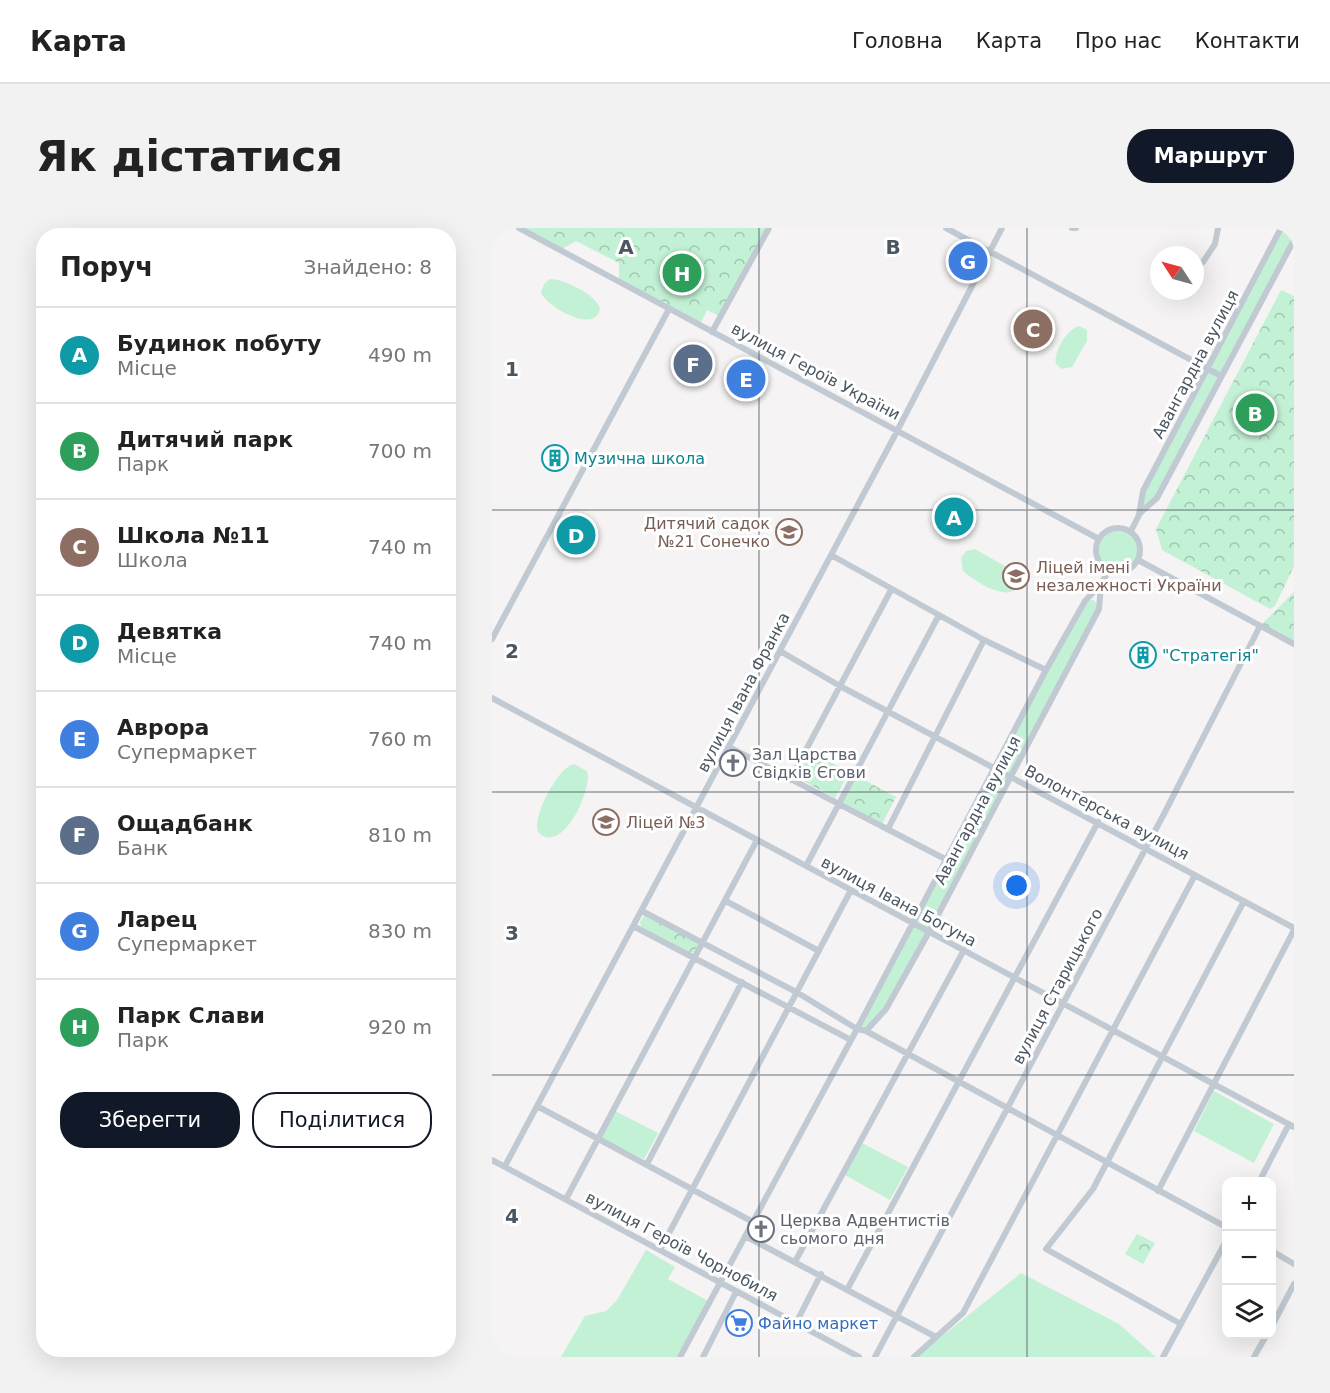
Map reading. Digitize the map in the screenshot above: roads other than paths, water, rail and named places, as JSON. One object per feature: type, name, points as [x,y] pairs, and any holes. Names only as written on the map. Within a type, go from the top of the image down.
[{"type":"street","points":[[492,233],[495,228]]},
{"type":"street","name":"вулиця Героїв України","points":[[519,228],[1099,539]]},
{"type":"street","points":[[712,332],[769,228]]},
{"type":"street","points":[[946,228],[1221,376]]},
{"type":"street","name":"вулиця Івана Франка","points":[[505,1166],[831,555],[1002,228]]},
{"type":"street","points":[[1072,228],[1077,228]]},
{"type":"street","points":[[1204,260],[1215,244],[1218,228]]},
{"type":"street","name":"Авангардна вулиця","points":[[1131,531],[1139,515],[1143,491],[1281,228]]},
{"type":"street","name":"Авангардна вулиця","points":[[1139,515],[1157,498],[1294,240]]},
{"type":"street","points":[[492,639],[669,309]]},
{"type":"street","points":[[1116,527],[1131,531],[1140,544],[1138,560],[1125,571],[1109,570],[1101,564],[1096,554],[1099,539],[1106,531],[1116,527]]},
{"type":"street","points":[[831,555],[984,640],[1046,670]]},
{"type":"street","points":[[1138,560],[1294,644]]},
{"type":"street","name":"Авангардна вулиця","points":[[680,1357],[1084,600],[1101,585],[1109,570]]},
{"type":"street","name":"Авангардна вулиця","points":[[866,1032],[886,1009],[929,932],[1099,609],[1101,585]]},
{"type":"street","points":[[790,780],[891,590]]},
{"type":"street","points":[[806,866],[939,615]]},
{"type":"street","name":"вулиця Старицького","points":[[875,1357],[1146,848],[1260,626]]},
{"type":"street","points":[[888,829],[984,640]]},
{"type":"street","name":"Волонтерська вулиця","points":[[780,651],[840,686],[1011,775],[1294,929]]},
{"type":"street","name":"вулиця Івана Богуна","points":[[492,698],[1292,1126]]},
{"type":"street","points":[[729,747],[945,859]]},
{"type":"street","points":[[848,1288],[1098,822]]},
{"type":"street","points":[[566,1199],[757,840]]},
{"type":"street","points":[[914,1357],[963,1313],[1195,875]]},
{"type":"street","points":[[660,1250],[851,890]]},
{"type":"street","points":[[726,901],[819,951]]},
{"type":"street","points":[[1181,1324],[1046,1250],[1079,1211],[1244,901]]},
{"type":"street","points":[[642,910],[798,993],[857,1029],[1222,1224]]},
{"type":"street","points":[[633,926],[790,1006],[851,1040]]},
{"type":"street","points":[[1158,1191],[1294,929]]},
{"type":"street","points":[[796,1260],[964,951]]},
{"type":"street","points":[[648,1164],[742,982]]},
{"type":"street","points":[[537,1106],[753,1222]]},
{"type":"street","points":[[1262,1177],[1292,1126]]},
{"type":"street","name":"вулиця Героїв Чорнобиля","points":[[492,1160],[859,1357]]},
{"type":"street","points":[[745,1236],[796,1260],[936,1337]]},
{"type":"street","points":[[1163,1357],[1222,1250]]},
{"type":"street","points":[[1276,1253],[1294,1264]]},
{"type":"street","points":[[796,1323],[821,1274]]},
{"type":"street","points":[[1276,1318],[1294,1284]]},
{"type":"street","points":[[703,1357],[736,1292]]},
{"type":"street","points":[[1254,1357],[1265,1339]]},
{"type":"place","name":"Ларец","points":[[968,261]]},
{"type":"place","name":"Парк Слави","points":[[682,273]]},
{"type":"place","name":"Школа №11","points":[[1033,329]]},
{"type":"place","name":"Ощадбанк","points":[[693,364]]},
{"type":"place","name":"Аврора","points":[[746,379]]},
{"type":"place","name":"Дитячий парк","points":[[1255,413]]},
{"type":"place","name":"Музична школа","points":[[555,458]]},
{"type":"place","name":"Будинок побуту","points":[[954,517]]},
{"type":"place","name":"Дитячий садок №21 Сонечко","points":[[789,532]]},
{"type":"place","name":"Девятка","points":[[576,535]]},
{"type":"place","name":"Ліцей імені незалежності України","points":[[1016,576]]},
{"type":"place","name":"\"Стратегія\"","points":[[1143,655]]},
{"type":"place","name":"Зал Царства Свідків Єгови","points":[[733,763]]},
{"type":"place","name":"Ліцей №3","points":[[606,822]]},
{"type":"place","name":"Церква Адвентистів сьомого дня","points":[[761,1229]]},
{"type":"place","name":"Файно маркет","points":[[739,1323]]}]
